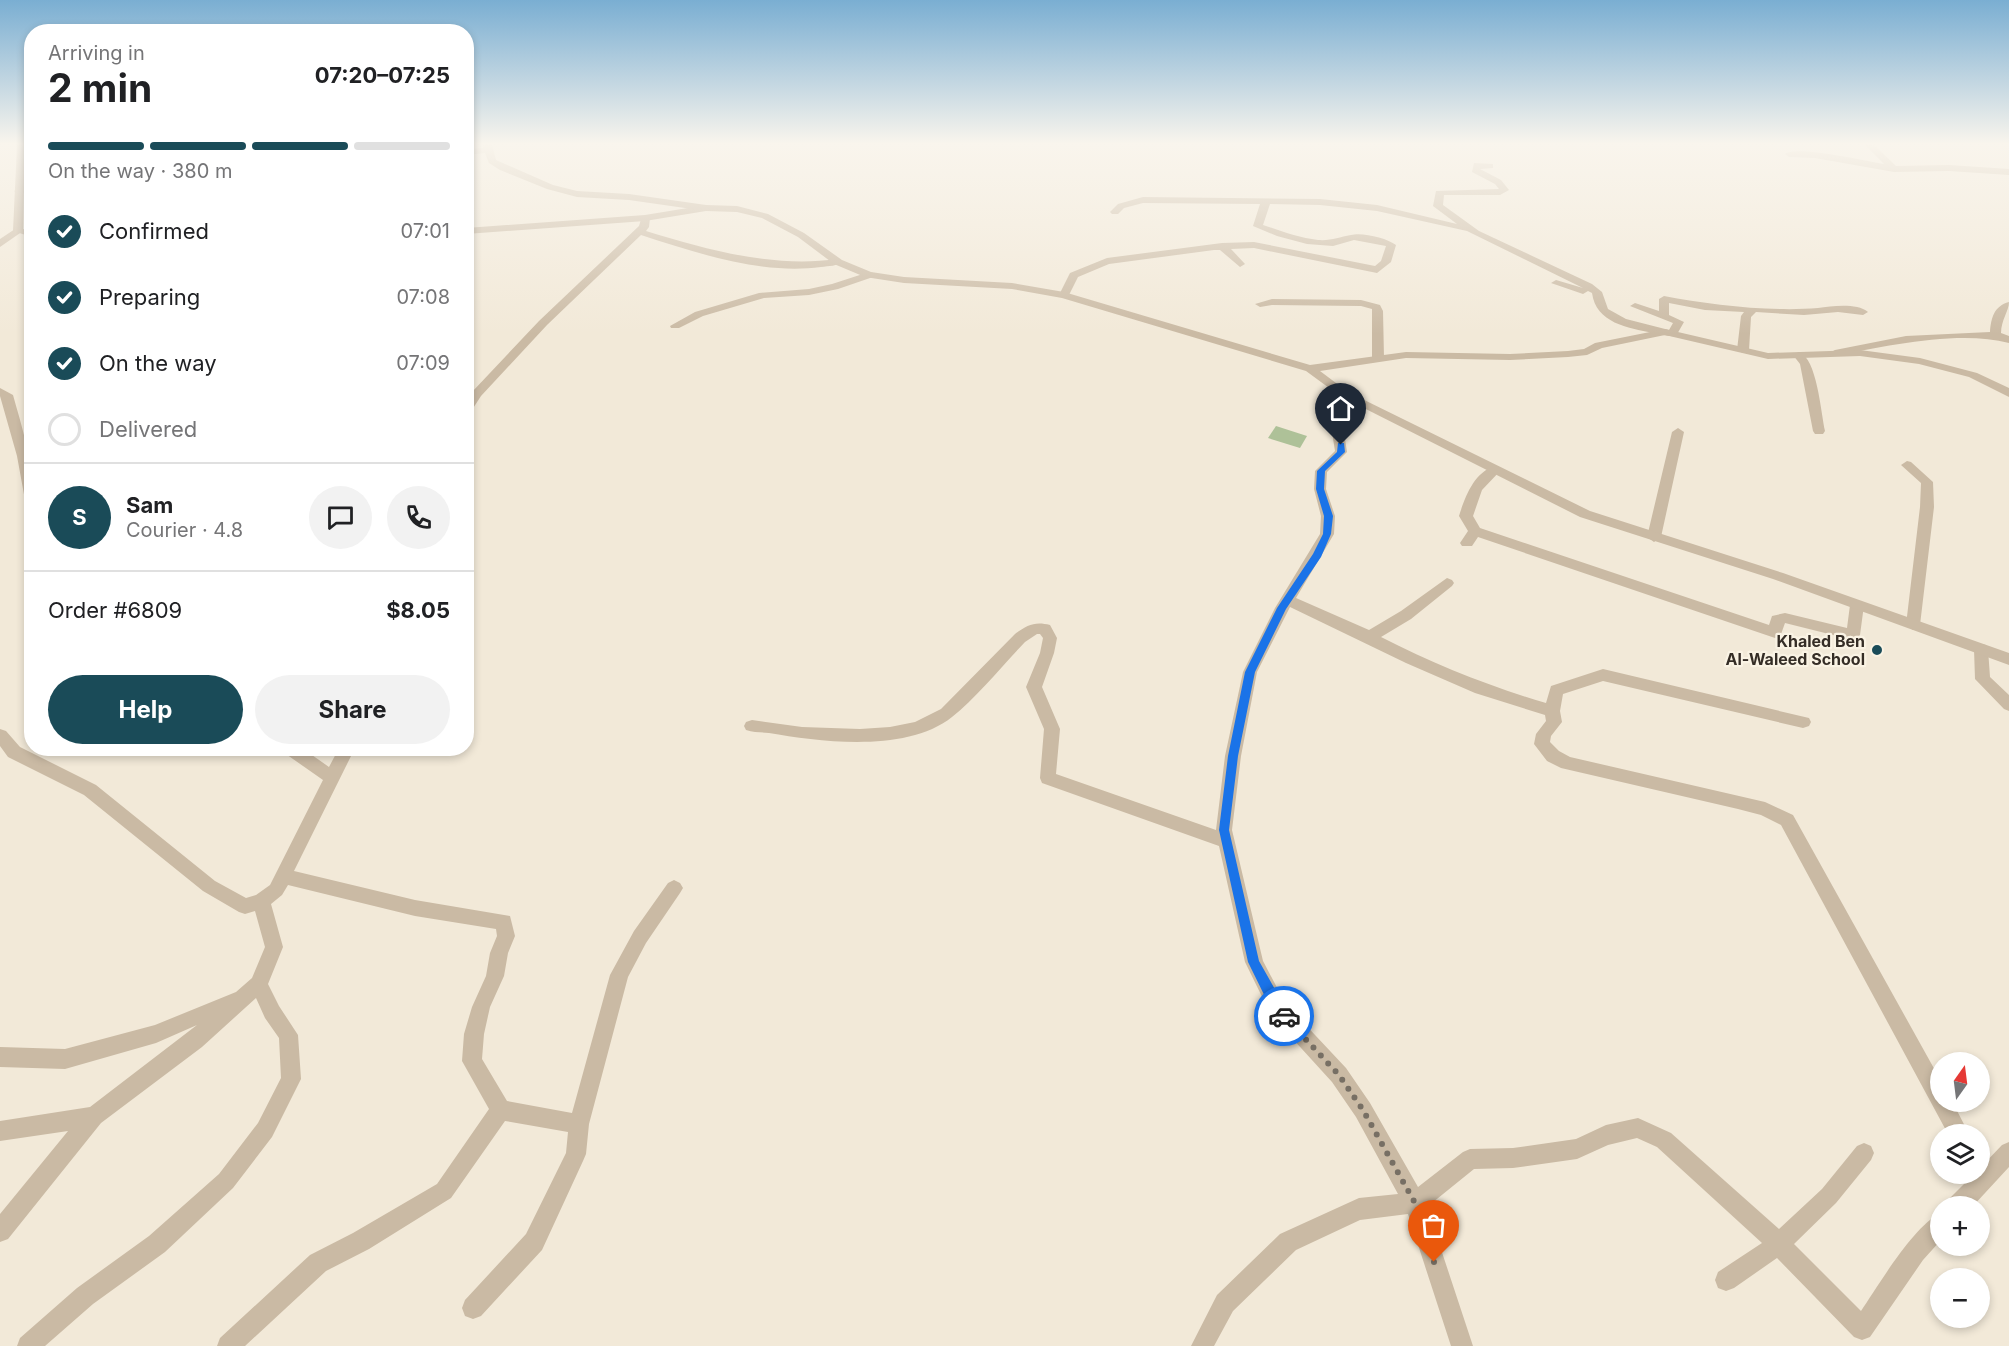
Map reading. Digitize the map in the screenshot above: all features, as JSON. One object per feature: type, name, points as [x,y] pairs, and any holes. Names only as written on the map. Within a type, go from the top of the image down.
[{"type":"street","points":[[18,231],[19,208]]},
{"type":"street","points":[[474,397],[543,323],[640,232],[649,217],[664,208]]},
{"type":"street","points":[[474,230],[649,217],[706,208],[737,209],[765,216],[801,235],[838,262],[869,275],[904,280],[1012,286],[1064,295],[1310,369],[1344,394],[1585,514],[1778,576],[2009,659]]},
{"type":"street","points":[[1115,212],[1119,208]]},
{"type":"street","points":[[1064,295],[1074,275],[1107,261],[1222,246],[1254,245],[1377,270],[1386,262],[1391,245],[1380,241],[1353,237],[1344,243],[1324,244],[1258,226],[1264,208]]},
{"type":"street","points":[[1375,208],[1476,233]]},
{"type":"street","points":[[1441,208],[1476,233],[1588,286],[1597,292],[1604,313],[1615,320],[1768,356],[1860,353],[1948,367],[1973,375],[2009,393]]},
{"type":"street","points":[[0,244],[18,231],[24,232]]},
{"type":"street","points":[[640,232],[710,253],[763,263],[827,264],[838,262]]},
{"type":"street","points":[[1222,246],[1240,264]]},
{"type":"street","points":[[675,327],[699,315],[763,295],[809,292],[834,287],[869,275]]},
{"type":"street","points":[[1556,283],[1597,295]]},
{"type":"street","points":[[1664,316],[1664,299],[1705,307],[1804,312],[1838,309],[1863,312]]},
{"type":"street","points":[[1260,304],[1272,302],[1361,303],[1376,307],[1378,311],[1378,358]]},
{"type":"street","points":[[1995,335],[1996,320],[2003,307],[2009,305]]},
{"type":"street","points":[[1310,369],[1378,358],[1432,355],[1510,357],[1587,352],[1599,345],[1669,333],[1679,322],[1635,306]]},
{"type":"street","points":[[1743,350],[1746,316],[1753,309]]},
{"type":"street","points":[[1835,353],[1906,339],[1995,335],[2009,340]]},
{"type":"street","points":[[1799,355],[1806,363],[1819,431]]},
{"type":"street","points":[[0,392],[7,395],[24,462]]},
{"type":"street","points":[[1360,402],[1339,414],[1335,428],[1341,452],[1321,471],[1320,489],[1329,516],[1327,534],[1317,555],[1282,608],[1250,672],[1233,756],[1224,830],[1254,962],[1278,1009],[1339,1075],[1363,1110],[1415,1203],[1462,1346]]},
{"type":"street","points":[[1654,537],[1678,432]]},
{"type":"street","points":[[1907,465],[1927,482],[1927,507],[1913,625]]},
{"type":"street","points":[[1495,470],[1482,479],[1472,496],[1466,516],[1471,537],[1775,633],[1777,620],[1785,618],[1853,635],[1857,605]]},
{"type":"street","points":[[1370,637],[1406,615],[1447,583]]},
{"type":"street","points":[[1288,600],[1370,637],[1411,659],[1480,689],[1552,711]]},
{"type":"street","points":[[752,726],[768,725],[793,732],[866,736],[893,734],[932,722],[946,713],[1020,638],[1034,628],[1045,629],[1050,638],[1047,653],[1034,687],[1052,729],[1048,778],[1226,841]]},
{"type":"street","points":[[1981,649],[1983,679],[2009,705]]},
{"type":"street","points":[[1803,722],[1604,675],[1556,690],[1552,711],[1554,722],[1544,734],[1542,744],[1553,756],[1567,763],[1765,809],[1787,820],[1930,1081]]},
{"type":"street","points":[[0,735],[14,752],[90,790],[208,886],[245,906],[261,901],[276,890],[343,756]]},
{"type":"street","points":[[301,756],[332,777]]},
{"type":"street","points":[[283,876],[416,908],[504,922],[506,936],[495,976],[479,1016],[472,1061],[501,1110],[579,1124]]},
{"type":"street","points":[[473,1308],[534,1242],[576,1154],[579,1124],[619,975],[640,937],[674,888]]},
{"type":"street","points":[[0,1231],[94,1116],[195,1040],[254,989],[274,947],[261,901]]},
{"type":"street","points":[[0,1057],[65,1059],[156,1034],[254,989]]},
{"type":"street","points":[[28,1346],[85,1296],[157,1244],[226,1181],[265,1130],[291,1079],[288,1035],[254,989]]},
{"type":"street","points":[[228,1346],[318,1263],[444,1191],[501,1110]]},
{"type":"street","points":[[0,1131],[94,1116]]},
{"type":"street","points":[[1202,1346],[1225,1303],[1288,1242],[1359,1209],[1415,1203],[1470,1160],[1513,1158],[1577,1149],[1606,1135],[1638,1128],[1664,1140],[1779,1244],[1862,1329],[1915,1252],[1930,1236]]},
{"type":"street","points":[[1990,1169],[2009,1152]]},
{"type":"street","points":[[1726,1280],[1779,1244],[1829,1196],[1864,1153]]},
{"type":"street","points":[[1966,1196],[1976,1184]]},
{"type":"green space","points":[[1276,426],[1307,436],[1300,448],[1268,438]]},
{"type":"way so far","points":[[1284,1016],[1339,1075],[1363,1110],[1415,1203],[1434,1262]]},
{"type":"place","name":"Khaled Ben Al-Waleed School","points":[[1877,650]]},
{"type":"route","points":[[1284,1016],[1278,1009],[1254,962],[1224,830],[1233,756],[1250,672],[1282,608],[1317,555],[1327,534],[1329,516],[1320,489],[1321,471],[1341,452],[1341,445]]}]
